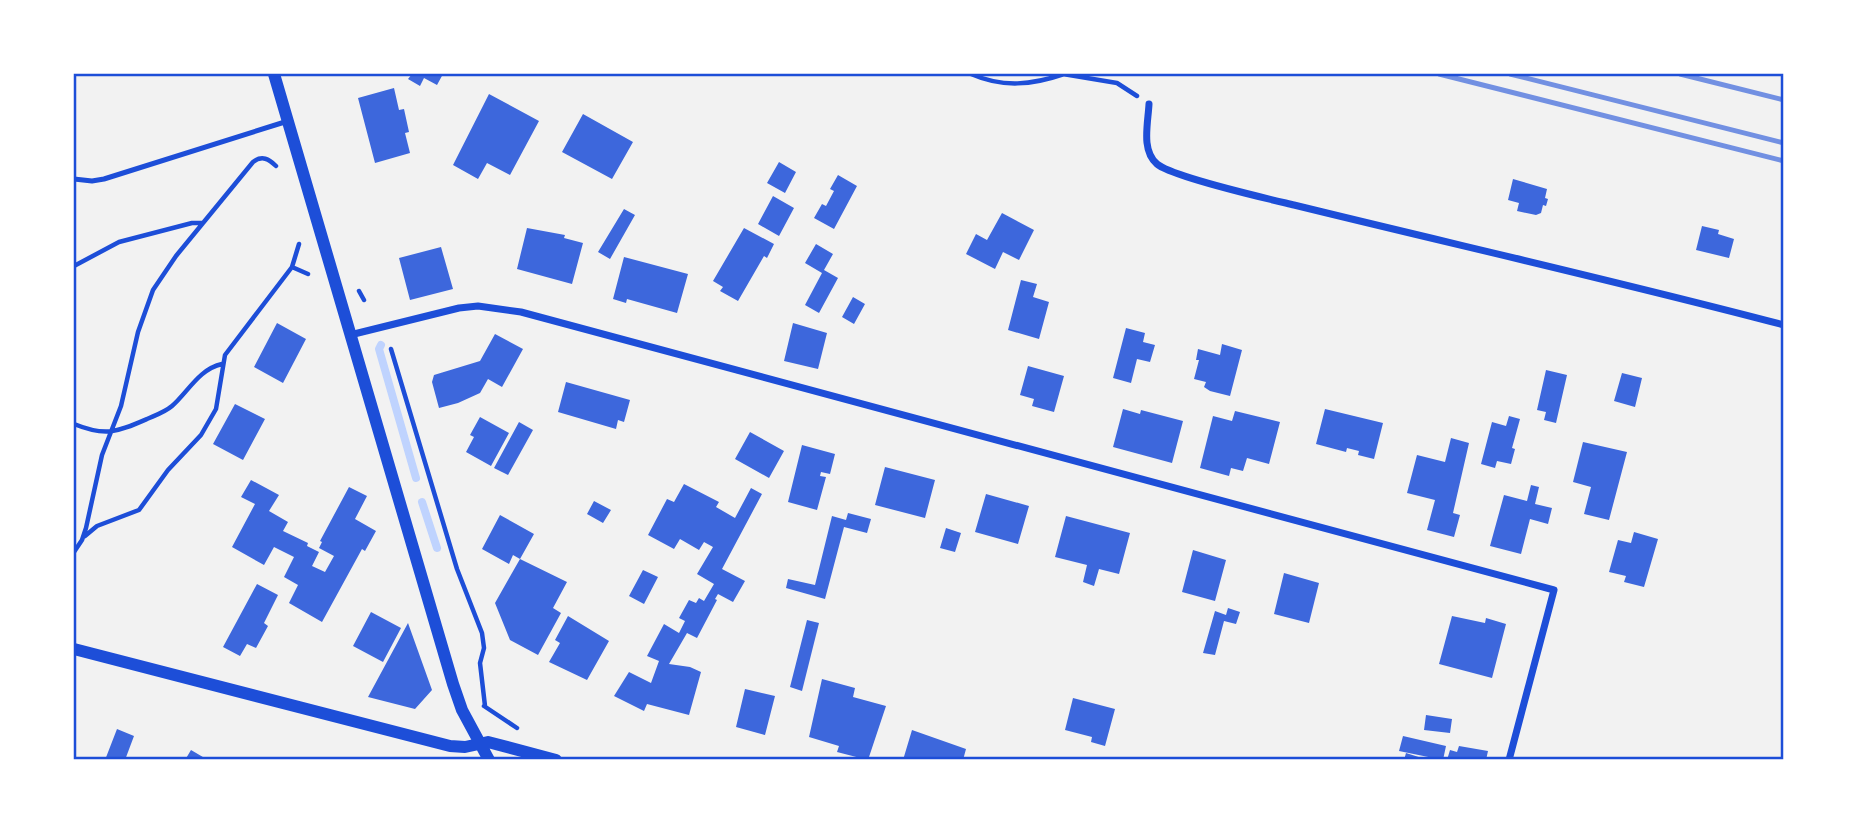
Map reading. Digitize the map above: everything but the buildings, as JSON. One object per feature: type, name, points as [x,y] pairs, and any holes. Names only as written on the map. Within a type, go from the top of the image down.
[{"type":"street","points":[[274,74],[453,684],[462,710],[489,760]]},
{"type":"street","points":[[1149,104],[1146,144],[1149,155],[1165,170],[1260,196],[1783,325]]},
{"type":"street","points":[[350,335],[459,308],[478,306],[521,312],[1554,590],[1509,760]]},
{"type":"street","points":[[74,649],[450,746],[465,747],[488,742],[556,760]]},
{"type":"lane","points":[[74,179],[104,179],[288,121]]},
{"type":"path","points":[[971,74],[991,82],[1007,84],[1045,80],[1063,74],[1117,83],[1149,104]]},
{"type":"path","points":[[82,540],[102,455],[121,406],[145,309],[153,290],[176,256],[253,162],[264,158],[276,166]]},
{"type":"path","points":[[74,266],[119,242],[192,223],[203,223]]},
{"type":"path","points":[[74,552],[97,526],[139,510],[168,470],[201,435],[216,409],[222,365],[231,344],[292,267],[299,244]]},
{"type":"path","points":[[292,267],[308,274]]},
{"type":"path","points":[[391,349],[457,569],[482,634],[484,648],[480,663],[485,706]]},
{"type":"path","points":[[74,424],[101,433],[111,433],[163,412],[171,407],[194,381],[209,370],[222,365]]},
{"type":"path","points":[[476,705],[485,706],[523,732]]},
{"type":"waterway","points":[[381,345],[379,349],[416,478]]},
{"type":"waterway","points":[[422,502],[437,548]]},
{"type":"railway","points":[[1439,74],[1784,161]]},
{"type":"railway","points":[[1510,74],[1784,143]]},
{"type":"railway","points":[[1680,74],[1784,100]]}]
